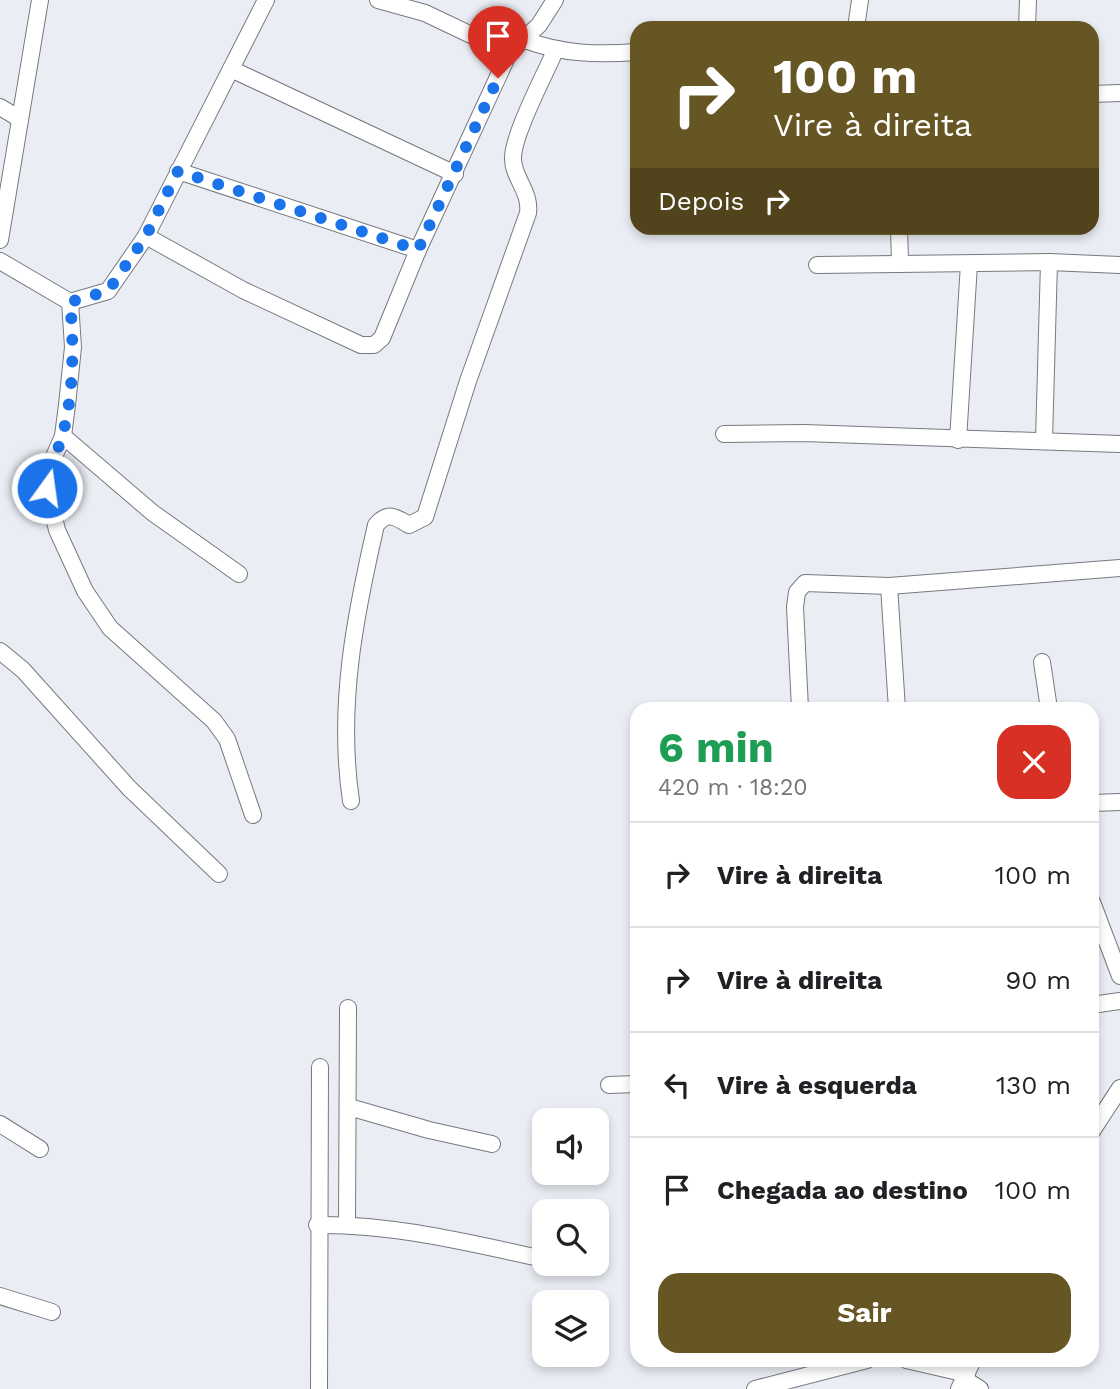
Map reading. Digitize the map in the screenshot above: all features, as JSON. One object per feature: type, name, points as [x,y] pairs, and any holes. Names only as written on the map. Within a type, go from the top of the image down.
[{"type":"street","points":[[0,240],[40,0]]},
{"type":"street","points":[[0,261],[70,302],[108,291],[146,236],[266,0]]},
{"type":"street","points":[[378,0],[425,13],[509,53]]},
{"type":"street","points":[[146,236],[243,290],[361,345],[374,345],[382,338],[418,250],[509,53],[525,40],[555,0]]},
{"type":"street","points":[[857,21],[860,0]]},
{"type":"street","points":[[1027,21],[1028,0]]},
{"type":"street","points":[[525,40],[555,51],[590,55],[630,52]]},
{"type":"street","points":[[351,800],[345,730],[350,652],[376,525],[383,516],[391,515],[409,525],[425,517],[468,381],[528,213],[528,195],[514,167],[514,148],[555,51]]},
{"type":"street","points":[[231,69],[455,174]]},
{"type":"street","points":[[1099,94],[1120,93]]},
{"type":"street","points":[[0,107],[19,119]]},
{"type":"street","points":[[178,171],[418,250]]},
{"type":"street","points":[[899,235],[900,262]]},
{"type":"street","points":[[817,265],[900,262],[1120,265]]},
{"type":"street","points":[[1044,440],[1049,262]]},
{"type":"street","points":[[958,440],[969,264]]},
{"type":"street","points":[[70,302],[73,348],[63,436],[49,468],[47,488],[57,530],[85,591],[110,628],[215,721],[226,739],[253,815]]},
{"type":"street","points":[[724,434],[804,433],[1120,444]]},
{"type":"street","points":[[63,436],[153,513],[239,574]]},
{"type":"street","points":[[800,702],[797,592],[805,583],[889,586],[1120,568]]},
{"type":"street","points":[[889,586],[897,702]]},
{"type":"street","points":[[0,651],[23,670],[129,788],[219,874]]},
{"type":"street","points":[[1042,662],[1048,702]]},
{"type":"street","points":[[1099,803],[1120,802]]},
{"type":"street","points":[[1099,920],[1120,976]]},
{"type":"street","points":[[1099,1003],[1120,1001]]},
{"type":"street","points":[[347,1224],[348,1008]]},
{"type":"street","points":[[319,1389],[317,1224],[320,1067]]},
{"type":"street","points":[[609,1085],[630,1084]]},
{"type":"street","points":[[1106,1110],[1120,1088]]},
{"type":"street","points":[[349,1107],[429,1130],[492,1144]]},
{"type":"street","points":[[0,1124],[40,1149]]},
{"type":"street","points":[[317,1224],[347,1224],[439,1236],[532,1256]]},
{"type":"street","points":[[0,1296],[52,1312]]},
{"type":"street","points":[[755,1389],[840,1367]]},
{"type":"street","points":[[932,1367],[966,1376],[980,1389]]},
{"type":"route","points":[[47,488],[49,468],[63,436],[67,405],[73,348],[70,302],[108,291],[146,236],[178,171],[418,250],[498,78]]}]
